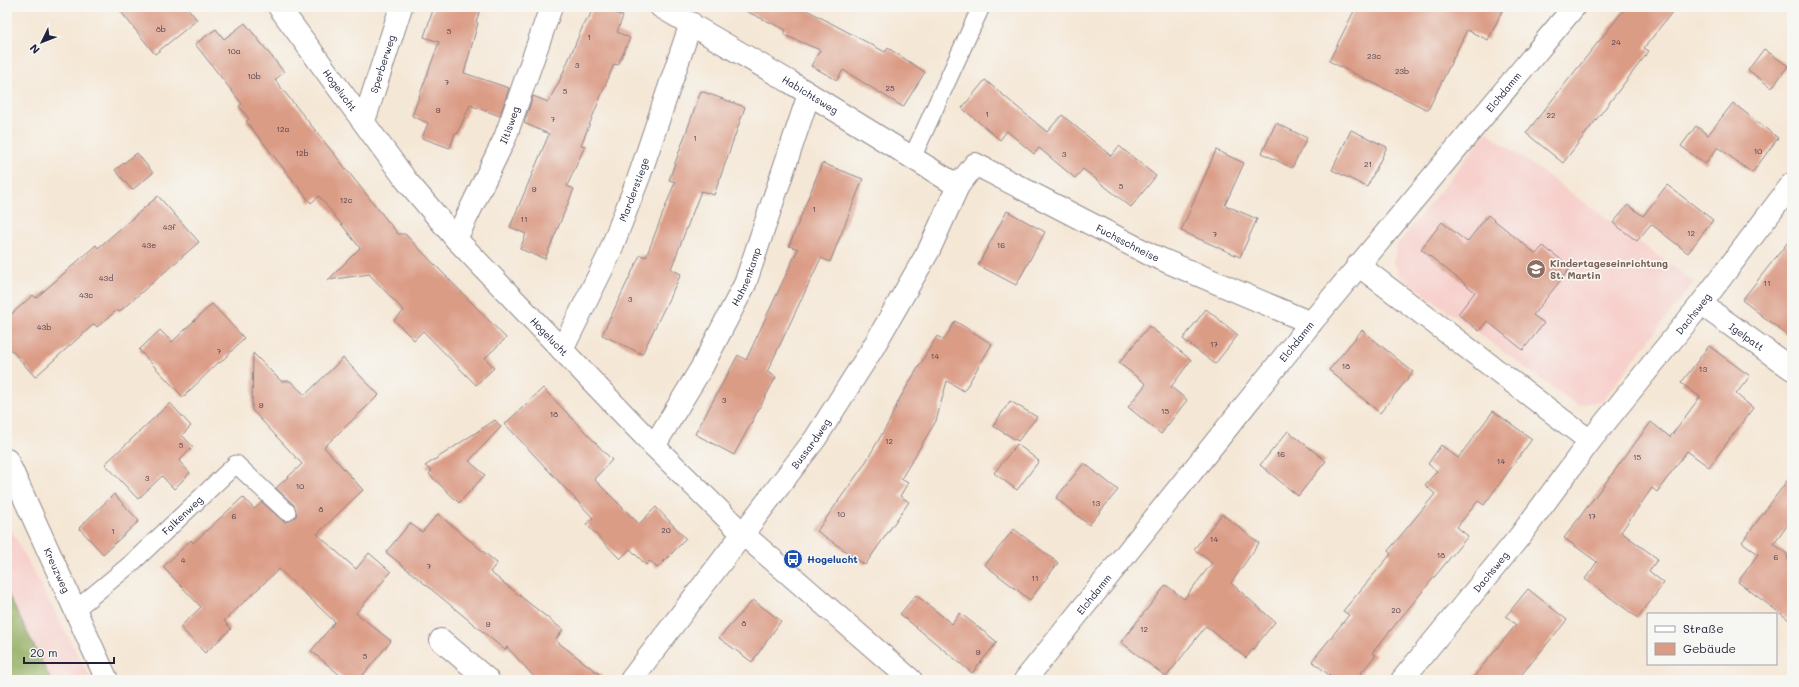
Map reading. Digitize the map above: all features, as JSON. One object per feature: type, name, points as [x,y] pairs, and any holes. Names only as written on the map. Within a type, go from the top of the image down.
[{"type":"street","name":"Hogelucht","points":[[279,7],[406,180],[456,239],[654,446],[742,534],[911,680]]},
{"type":"street","name":"Sperberweg","points":[[364,121],[401,7]]},
{"type":"street","name":"Iltisweg","points":[[456,239],[505,138],[551,7]]},
{"type":"street","name":"Habichtsweg","points":[[661,7],[691,23],[809,94],[958,186]]},
{"type":"street","name":"Elchdamm","points":[[1026,680],[1358,265],[1574,7]]},
{"type":"street","name":"Marderstiege","points":[[562,350],[608,257],[640,174],[691,23]]},
{"type":"street","name":"Hahnenkamp","points":[[654,446],[702,366],[745,284],[809,94]]},
{"type":"street","name":"Fuchsschneise","points":[[958,186],[975,164],[1149,254],[1311,323]]},
{"type":"street","name":"Dachsweg","points":[[1402,680],[1520,536],[1590,441],[1701,304],[1792,184]]},
{"type":"street","name":"Bussardweg","points":[[631,680],[815,439],[871,351],[929,250],[958,186]]},
{"type":"street","points":[[1358,265],[1590,441]]},
{"type":"street","name":"Igelpatt","points":[[1701,304],[1792,369]]},
{"type":"street","name":"Kreuzweg","points":[[7,460],[107,680]]},
{"type":"street","points":[[441,640],[488,680]]},
{"type":"lane","points":[[912,158],[981,7]]},
{"type":"lane","name":"Falkenweg","points":[[75,610],[132,562],[236,464],[287,512]]},
{"type":"shaded area","name":"Kindertageseinrichtung St. Martin","points":[[1487,132],[1694,282],[1602,401],[1577,405],[1401,277],[1393,262],[1397,245]]},
{"type":"shaded area","points":[[7,522],[91,680],[7,680]]},
{"type":"green space","points":[[7,592],[51,680],[7,680]]},
{"type":"building","points":[[117,7],[187,7],[197,20],[155,54]]},
{"type":"building","points":[[434,7],[481,7],[464,73],[509,88],[500,116],[470,105],[457,134],[455,133],[450,148],[422,138],[428,123],[412,116],[439,42],[424,37]]},
{"type":"building","points":[[593,7],[601,7],[623,16],[617,32],[630,38],[618,65],[614,64],[581,145],[585,146],[567,186],[574,189],[545,259],[520,249],[526,234],[510,227],[549,134],[524,123],[533,96],[548,102],[559,82],[586,19],[588,20]]},
{"type":"building","points":[[737,7],[801,7],[885,52],[888,48],[925,72],[903,107],[843,70],[837,80],[811,66],[820,50],[784,35],[786,30]]},
{"type":"building","points":[[1356,7],[1504,7],[1488,40],[1467,30],[1428,110],[1329,61]]},
{"type":"building","points":[[1626,7],[1676,7],[1644,48],[1649,51],[1563,163],[1526,133]]},
{"type":"building","points":[[245,23],[284,72],[275,80],[398,234],[405,234],[506,338],[485,358],[494,368],[476,385],[423,331],[414,340],[394,320],[404,311],[369,274],[328,280],[360,248],[319,196],[311,203],[246,121],[249,119],[239,106],[242,104],[195,44],[216,29],[224,39]]},
{"type":"building","points":[[1764,49],[1788,66],[1772,88],[1748,70]]},
{"type":"building","points":[[985,80],[1047,132],[1062,115],[1111,156],[1119,146],[1156,176],[1131,207],[1083,169],[1075,178],[1039,148],[1034,154],[1007,131],[1000,140],[962,108]]},
{"type":"building","points":[[701,91],[745,107],[714,195],[701,191],[671,269],[681,274],[642,354],[602,335],[640,255],[646,257],[675,182],[669,180]]},
{"type":"building","points":[[1733,103],[1778,138],[1752,173],[1718,147],[1705,164],[1681,146],[1696,126],[1708,135]]},
{"type":"building","points":[[1276,123],[1307,138],[1292,168],[1262,153]]},
{"type":"building","points":[[1351,130],[1387,147],[1367,187],[1332,170]]},
{"type":"building","points":[[1216,150],[1244,163],[1225,205],[1257,219],[1240,257],[1181,231]]},
{"type":"building","points":[[137,153],[153,173],[132,190],[115,170]]},
{"type":"building","points":[[822,163],[863,179],[830,262],[821,258],[767,372],[776,377],[734,455],[695,434],[738,355],[746,360],[798,249],[789,246]]},
{"type":"building","points":[[1667,185],[1713,220],[1688,253],[1651,224],[1637,241],[1613,223],[1628,205],[1643,216]]},
{"type":"building","points":[[158,196],[199,242],[119,312],[117,310],[97,327],[94,324],[35,377],[7,345],[7,318],[33,295],[36,298],[96,245],[98,248]]},
{"type":"building","points":[[1007,211],[1045,232],[1016,285],[978,265]]},
{"type":"building","points":[[1488,215],[1536,254],[1543,246],[1571,267],[1533,315],[1544,323],[1523,350],[1487,321],[1479,331],[1458,314],[1475,292],[1421,249],[1442,222],[1467,242]]},
{"type":"building","points":[[1792,237],[1792,339],[1742,300]]},
{"type":"building","points":[[212,304],[244,338],[220,363],[219,362],[183,397],[139,350],[160,330],[172,342]]},
{"type":"building","points":[[1206,309],[1238,335],[1215,364],[1183,339]]},
{"type":"building","points":[[955,321],[992,344],[964,391],[947,381],[936,421],[901,479],[908,483],[900,496],[909,502],[865,565],[817,531],[864,465],[889,422],[900,398],[937,336],[944,340]]},
{"type":"building","points":[[1149,326],[1191,360],[1171,387],[1187,400],[1161,434],[1128,407],[1146,384],[1119,363]]},
{"type":"building","points":[[1362,330],[1413,372],[1380,413],[1329,370]]},
{"type":"building","points":[[1709,346],[1750,376],[1736,394],[1753,408],[1709,467],[1687,451],[1657,492],[1652,488],[1621,532],[1658,559],[1649,571],[1664,583],[1638,618],[1585,579],[1597,562],[1564,538],[1651,422],[1670,437],[1700,397],[1681,383]]},
{"type":"building","points":[[253,353],[281,381],[290,381],[305,395],[343,358],[379,395],[324,447],[363,490],[317,534],[356,569],[369,553],[391,572],[356,613],[391,641],[359,680],[346,680],[311,651],[335,622],[279,569],[224,621],[231,629],[205,653],[180,627],[201,607],[163,567],[191,540],[193,543],[243,497],[254,509],[262,502],[284,522],[290,521],[297,515],[294,505],[276,488],[302,464],[252,410]]},
{"type":"building","points":[[543,388],[612,460],[594,479],[639,524],[656,507],[686,539],[657,568],[650,561],[646,565],[630,549],[620,559],[586,524],[593,518],[505,424]]},
{"type":"building","points":[[1010,401],[1037,417],[1018,441],[993,426]]},
{"type":"building","points":[[170,403],[191,426],[182,435],[193,447],[179,461],[190,473],[174,489],[162,476],[138,499],[105,464]]},
{"type":"building","points":[[1493,411],[1532,439],[1484,505],[1478,501],[1457,527],[1468,536],[1372,653],[1376,655],[1355,680],[1335,680],[1312,661],[1349,615],[1343,611],[1391,554],[1388,551],[1435,494],[1425,485],[1437,471],[1428,464],[1441,445],[1458,458]]},
{"type":"building","points":[[495,420],[501,427],[469,461],[485,475],[459,503],[429,474],[432,471],[425,466]]},
{"type":"building","points":[[1288,431],[1326,461],[1298,496],[1260,465]]},
{"type":"building","points":[[1017,444],[1039,461],[1017,490],[994,473]]},
{"type":"building","points":[[1084,463],[1118,490],[1089,525],[1056,498]]},
{"type":"building","points":[[1792,474],[1792,519],[1774,544],[1787,554],[1789,567],[1792,569],[1792,622],[1738,582],[1758,554],[1742,542]]},
{"type":"building","points":[[114,494],[139,521],[103,554],[79,528]]},
{"type":"building","points":[[438,514],[497,563],[490,572],[563,630],[555,640],[607,680],[537,680],[507,647],[505,650],[386,552],[410,523],[422,532]]},
{"type":"building","points":[[1222,514],[1259,543],[1231,583],[1275,622],[1246,658],[1206,626],[1166,677],[1121,642],[1166,585],[1184,599],[1212,563],[1194,549]]},
{"type":"building","points":[[1014,529],[1058,563],[1030,600],[985,565]]},
{"type":"building","points":[[1528,589],[1567,620],[1517,680],[1471,680],[1516,625],[1506,616]]},
{"type":"building","points":[[916,595],[952,624],[960,613],[997,642],[972,673],[900,614]]},
{"type":"building","points":[[753,600],[781,621],[752,662],[719,638]]},
{"type":"place","name":"Kindertageseinrichtung St. Martin","points":[[1536,269]]},
{"type":"place","name":"Hogelucht","points":[[793,559]]}]
